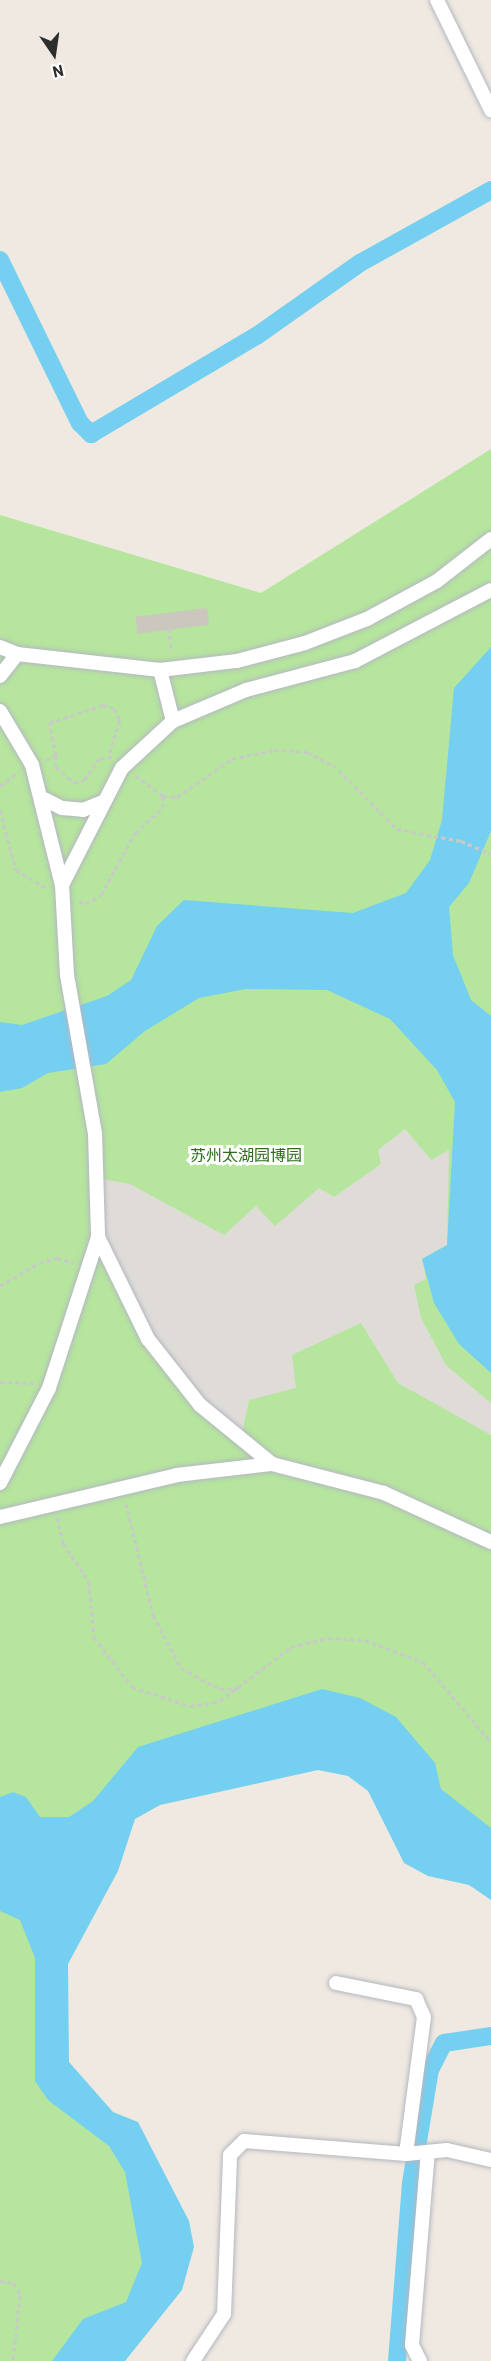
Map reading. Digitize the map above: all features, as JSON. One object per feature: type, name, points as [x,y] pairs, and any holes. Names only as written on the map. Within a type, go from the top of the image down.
[{"type":"street","points":[[437,0],[491,110]]},
{"type":"street","points":[[0,646],[17,654],[160,670],[237,661],[367,619],[437,580],[491,539]]},
{"type":"street","points":[[62,890],[103,802],[122,768],[173,721],[246,690],[355,661],[491,590]]},
{"type":"street","points":[[0,676],[17,654]]},
{"type":"street","points":[[160,670],[173,721]]},
{"type":"street","points":[[0,711],[32,765],[44,799],[62,890],[67,975],[95,1133],[98,1237],[49,1388],[0,1484]]},
{"type":"street","points":[[44,799],[72,809],[103,802]]},
{"type":"street","points":[[98,1237],[148,1339],[200,1405],[272,1464]]},
{"type":"street","points":[[0,1517],[52,1501],[123,1487],[272,1464],[384,1492],[491,1542]]},
{"type":"street","points":[[336,1983],[416,1999],[424,2017],[406,2154]]},
{"type":"street","points":[[193,2361],[224,2314],[230,2154],[244,2140],[406,2154],[447,2150],[491,2160]]},
{"type":"street","points":[[420,2361],[412,2345],[428,2152]]},
{"type":"path","points":[[160,670],[172,659],[170,628]]},
{"type":"path","points":[[103,705],[114,708],[120,720],[109,753],[74,783],[56,766],[50,723],[103,705]]},
{"type":"path","points":[[109,753],[122,768],[163,796],[177,797],[232,759],[274,750],[307,752],[333,765],[397,829],[461,841],[491,854]]},
{"type":"path","points":[[0,786],[32,765],[56,755]]},
{"type":"path","points":[[0,810],[16,870],[62,890],[86,904],[101,895],[135,833],[163,808],[163,796]]},
{"type":"path","points":[[0,1286],[57,1258],[87,1267]]},
{"type":"path","points":[[0,1382],[26,1379],[49,1388]]},
{"type":"path","points":[[123,1487],[153,1615],[181,1668],[220,1689],[239,1688]]},
{"type":"path","points":[[52,1501],[63,1543],[89,1582],[94,1637],[132,1687],[190,1706],[220,1701],[291,1647],[328,1638],[365,1640],[423,1662],[491,1742]]},
{"type":"path","points":[[0,2282],[14,2283],[20,2295],[13,2361]]},
{"type":"green space","name":"苏州太湖园博园","points":[[491,449],[491,1885],[335,1718],[145,1764],[55,1934],[57,2062],[144,2174],[154,2300],[86,2361],[0,2361],[0,515],[261,593]]},
{"type":"shaded area","points":[[405,1129],[431,1160],[449,1150],[447,1245],[422,1259],[426,1279],[414,1285],[421,1318],[446,1365],[491,1403],[491,1435],[398,1383],[361,1323],[292,1355],[296,1388],[249,1400],[241,1438],[200,1405],[148,1339],[98,1237],[96,1178],[130,1184],[224,1235],[256,1206],[275,1226],[319,1188],[334,1197],[381,1164],[378,1150]]},
{"type":"water","points":[[491,647],[491,831],[469,883],[449,907],[453,955],[471,1000],[491,1016],[491,1373],[459,1344],[434,1303],[422,1259],[447,1245],[455,1102],[437,1070],[390,1019],[327,990],[246,989],[199,998],[145,1031],[106,1064],[48,1073],[22,1088],[0,1092],[0,1022],[22,1025],[107,996],[131,980],[157,926],[184,900],[353,913],[406,893],[430,860],[442,820],[454,688]]},
{"type":"water","points":[[322,1689],[360,1698],[396,1717],[435,1763],[441,1789],[491,1828],[491,1900],[469,1885],[428,1876],[404,1863],[368,1791],[348,1776],[318,1770],[160,1805],[135,1819],[118,1871],[68,1964],[69,2062],[113,2112],[138,2122],[189,2221],[194,2247],[182,2290],[125,2361],[52,2361],[83,2319],[126,2302],[142,2263],[125,2172],[109,2146],[48,2100],[35,2081],[35,1958],[20,1920],[0,1911],[0,1797],[13,1792],[26,1797],[40,1817],[69,1817],[93,1801],[138,1747]]},
{"type":"building","points":[[207,608],[209,625],[138,634],[136,617]]},
{"type":"waterway","points":[[0,260],[80,423],[91,434],[258,335],[360,263],[491,190]]},
{"type":"waterway","points":[[397,2361],[411,2183],[430,2070],[444,2043],[491,2036]]}]
